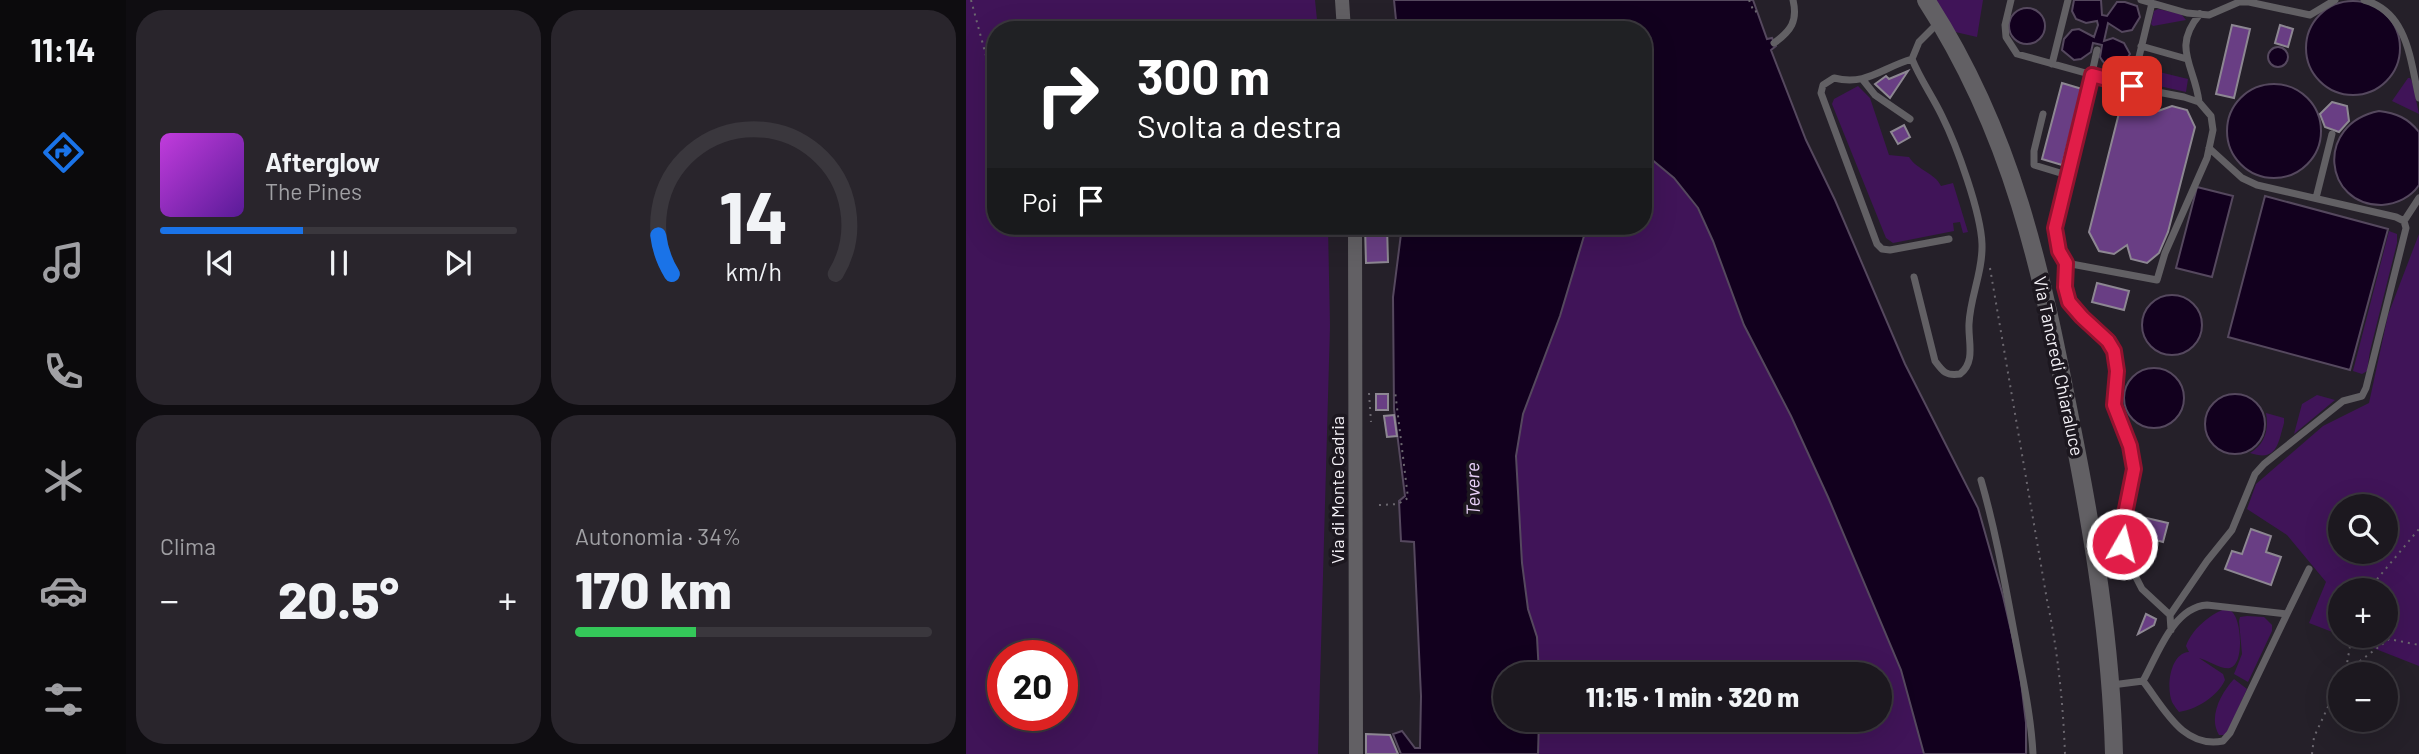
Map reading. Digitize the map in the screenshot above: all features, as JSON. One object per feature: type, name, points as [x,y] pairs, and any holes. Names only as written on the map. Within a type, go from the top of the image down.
[{"type":"street","points":[[1342,0],[1343,21]]},
{"type":"street","name":"Via Tancredi Chiaraluce","points":[[1926,0],[1967,69],[1992,122],[2032,240],[2053,330],[2095,552],[2111,685],[2114,754]]},
{"type":"street","name":"Via di Monte Cadria","points":[[1354,235],[1356,754]]},
{"type":"lane","points":[[1774,43],[1793,26],[1796,18],[1793,0]]},
{"type":"lane","points":[[2011,0],[2005,25],[2006,37],[2017,54],[2132,86],[2184,97],[2199,102],[2211,116],[2213,130],[2207,158],[2165,253],[2157,280],[2066,263]]},
{"type":"lane","points":[[2052,64],[2068,0]]},
{"type":"lane","points":[[2141,0],[2209,15],[2239,2],[2310,15],[2335,0]]},
{"type":"lane","points":[[2364,0],[2381,6],[2395,18],[2403,31],[2419,98]]},
{"type":"lane","points":[[2132,86],[2152,3]]},
{"type":"lane","points":[[2199,102],[2197,84],[2185,46],[2186,38],[2200,14]]},
{"type":"lane","points":[[1912,59],[1919,42],[1940,21]]},
{"type":"lane","points":[[2141,46],[2187,59]]},
{"type":"lane","points":[[2097,50],[2055,228],[2059,251],[2066,263],[2065,287],[2069,302],[2108,341],[2116,358],[2114,405],[2130,446],[2134,469],[2122,529],[2124,554],[2142,589],[2170,615]]},
{"type":"lane","points":[[1912,59],[1863,80],[1834,78],[1823,85],[1821,93],[1877,244],[1890,250],[1949,239]]},
{"type":"lane","points":[[1912,59],[1955,145],[1982,242],[1979,278],[1972,300],[1969,324],[1969,361],[1960,374],[1950,376],[1943,372],[1935,361],[1914,277]]},
{"type":"lane","points":[[1863,80],[1875,95],[1910,119]]},
{"type":"lane","points":[[2043,114],[2033,162],[2036,167],[2067,175]]},
{"type":"lane","points":[[2316,198],[2332,134]]},
{"type":"lane","points":[[2171,630],[2170,615],[2232,530],[2255,474],[2343,401],[2362,396],[2406,228],[2404,221],[2396,217],[2257,185],[2242,178],[2209,148]]},
{"type":"lane","points":[[2404,221],[2419,198]]},
{"type":"lane","points":[[1981,480],[2001,559],[2026,694],[2033,754]]},
{"type":"lane","points":[[2143,681],[2176,725],[2189,736],[2207,742],[2223,741],[2230,733],[2309,569]]},
{"type":"lane","points":[[2143,681],[2171,630],[2191,609],[2203,605],[2287,614]]},
{"type":"lane","points":[[2111,685],[2143,681]]},
{"type":"path","points":[[971,0],[987,59]]},
{"type":"path","points":[[1749,0],[1754,12],[1757,11]]},
{"type":"path","points":[[1982,242],[1989,260],[2056,643],[2063,700],[2065,754]]},
{"type":"path","points":[[1379,505],[1398,504],[1408,498],[1395,391]]},
{"type":"path","points":[[1369,393],[1371,422]]},
{"type":"path","points":[[2378,578],[2419,529]]},
{"type":"path","points":[[2357,662],[2389,639],[2419,645]]},
{"type":"path","points":[[2312,754],[2314,737],[2328,707]]},
{"type":"shaded area","points":[[966,0],[1315,0],[1317,21],[987,21],[987,235],[1328,235],[1330,326],[1318,754],[966,754]]},
{"type":"shaded area","points":[[1933,0],[1983,0],[1977,37],[1951,31]]},
{"type":"shaded area","points":[[2158,9],[2181,14],[2186,20],[2153,26],[2151,24],[2154,11]]},
{"type":"shaded area","points":[[2147,69],[2188,79],[2186,92],[2141,82],[2138,76]]},
{"type":"shaded area","points":[[2408,78],[2412,81],[2419,114],[2392,101]]},
{"type":"shaded area","points":[[1858,86],[1870,98],[1889,155],[1909,157],[1941,186],[1953,183],[1968,232],[1963,233],[1960,222],[1953,223],[1954,231],[1893,243],[1886,238],[1832,104],[1834,99]]},
{"type":"shaded area","points":[[1652,160],[1674,178],[1697,208],[1713,241],[1744,325],[1791,416],[1828,497],[1901,670],[1924,754],[1538,754],[1539,732],[1892,732],[1892,662],[1538,662],[1537,637],[1528,609],[1522,563],[1516,456],[1523,414],[1560,316],[1584,235],[1652,235]]},
{"type":"shaded area","points":[[2389,231],[2397,234],[2397,243],[2367,371],[2362,374],[2353,371]]},
{"type":"shaded area","points":[[2419,234],[2419,666],[2373,648],[2398,648],[2398,578],[2328,578],[2328,630],[2309,623],[2326,582],[2287,535],[2247,509],[2256,484],[2323,426],[2369,403],[2388,315]]},
{"type":"shaded area","points":[[2317,395],[2335,400],[2294,434],[2302,404]]},
{"type":"shaded area","points":[[2266,413],[2284,418],[2278,444],[2266,455],[2250,453],[2265,436]]},
{"type":"shaded area","points":[[2227,608],[2234,615],[2239,628],[2238,660],[2227,668],[2199,658],[2223,674],[2225,680],[2217,692],[2206,701],[2179,712],[2172,702],[2169,688],[2174,664],[2177,658],[2189,652],[2186,646],[2197,628],[2214,614]]},
{"type":"shaded area","points":[[2240,617],[2264,617],[2272,625],[2272,631],[2248,682],[2234,674],[2242,654],[2239,621]]},
{"type":"shaded area","points":[[2234,679],[2247,689],[2226,735],[2219,735],[2215,713]]},
{"type":"water","points":[[1394,0],[1753,0],[1767,39],[1772,38],[1776,46],[1771,50],[1806,140],[1835,200],[1905,364],[1978,508],[2019,665],[2026,723],[2026,754],[1924,754],[1901,670],[1828,497],[1791,416],[1744,325],[1698,208],[1674,178],[1652,160],[1652,21],[1396,21]]},
{"type":"water","points":[[2074,0],[2101,0],[2102,15],[2107,16],[2117,2],[2137,6],[2140,17],[2132,30],[2122,32],[2108,23],[2104,41],[2113,38],[2124,43],[2130,54],[2120,69],[2108,66],[2102,60],[2102,45],[2093,43],[2091,52],[2074,60],[2062,50],[2064,39],[2072,30],[2079,29],[2094,37],[2098,25],[2097,21],[2086,23],[2076,19],[2072,11]]},
{"type":"water","points":[[2353,1],[2371,5],[2386,15],[2396,30],[2400,48],[2396,66],[2386,81],[2371,91],[2353,95],[2335,91],[2320,81],[2310,66],[2306,48],[2310,30],[2320,15],[2335,5]]},
{"type":"water","points":[[2027,8],[2040,13],[2045,26],[2040,39],[2027,44],[2014,39],[2009,26],[2014,13]]},
{"type":"water","points":[[2278,47],[2285,50],[2288,57],[2285,64],[2278,67],[2271,64],[2268,57],[2271,50]]},
{"type":"water","points":[[2274,84],[2292,88],[2307,98],[2317,113],[2321,131],[2317,149],[2307,164],[2292,174],[2274,178],[2256,174],[2241,164],[2231,149],[2227,131],[2231,113],[2241,98],[2256,88]]},
{"type":"water","points":[[2379,111],[2401,117],[2419,132],[2419,185],[2403,199],[2382,205],[2363,202],[2348,193],[2338,179],[2334,163],[2336,147],[2344,131],[2358,119]]},
{"type":"water","points":[[2197,187],[2233,196],[2212,277],[2176,268]]},
{"type":"water","points":[[2265,196],[2388,229],[2350,370],[2228,337]]},
{"type":"water","name":"Tevere","points":[[1401,235],[1584,235],[1560,316],[1523,414],[1516,456],[1522,563],[1528,609],[1537,637],[1538,662],[1493,662],[1493,732],[1539,732],[1538,754],[1401,754],[1393,734],[1402,731],[1415,748],[1420,748],[1421,696],[1414,542],[1401,541],[1399,501],[1405,496],[1394,409],[1393,297]]},
{"type":"water","points":[[2166,295],[2178,295],[2197,308],[2202,325],[2200,337],[2189,350],[2178,355],[2166,355],[2147,342],[2142,331],[2142,319],[2155,300]]},
{"type":"water","points":[[2148,368],[2160,368],[2179,381],[2184,398],[2182,410],[2171,423],[2160,428],[2148,428],[2129,415],[2124,404],[2124,392],[2137,373]]},
{"type":"water","points":[[2229,394],[2241,394],[2260,407],[2265,424],[2263,436],[2252,449],[2241,454],[2229,454],[2210,441],[2205,430],[2205,418],[2218,399]]},
{"type":"building","points":[[2232,25],[2250,29],[2234,98],[2216,94]]},
{"type":"building","points":[[2280,25],[2293,29],[2288,47],[2275,43]]},
{"type":"building","points":[[1908,71],[1890,98],[1875,84],[1886,76],[1889,79]]},
{"type":"building","points":[[2062,83],[2082,89],[2062,165],[2042,159]]},
{"type":"building","points":[[2134,96],[2148,98],[2158,111],[2172,106],[2187,110],[2195,127],[2168,232],[2159,253],[2147,263],[2131,259],[2127,245],[2114,254],[2099,251],[2089,232],[2120,109]]},
{"type":"building","points":[[2332,102],[2347,106],[2349,121],[2339,132],[2325,127],[2320,114]]},
{"type":"building","points":[[1904,125],[1910,137],[1898,144],[1891,132]]},
{"type":"building","points":[[1365,235],[1387,235],[1388,262],[1366,263]]},
{"type":"building","points":[[2097,283],[2129,291],[2124,310],[2092,302]]},
{"type":"building","points":[[1376,394],[1388,394],[1388,410],[1376,410]]},
{"type":"building","points":[[1394,415],[1397,436],[1387,437],[1384,416]]},
{"type":"building","points":[[2138,516],[2168,523],[2163,542],[2133,534]]},
{"type":"building","points":[[2251,529],[2271,536],[2266,552],[2281,557],[2271,585],[2225,569],[2232,551],[2242,554]]},
{"type":"building","points":[[2146,614],[2156,619],[2154,625],[2138,634]]},
{"type":"building","points":[[1366,734],[1390,735],[1398,754],[1366,754]]},
{"type":"route","points":[[2122,544],[2122,529],[2134,469],[2130,446],[2114,405],[2117,365],[2112,345],[2069,302],[2065,287],[2066,263],[2059,251],[2055,228],[2092,75],[2132,86]]}]
